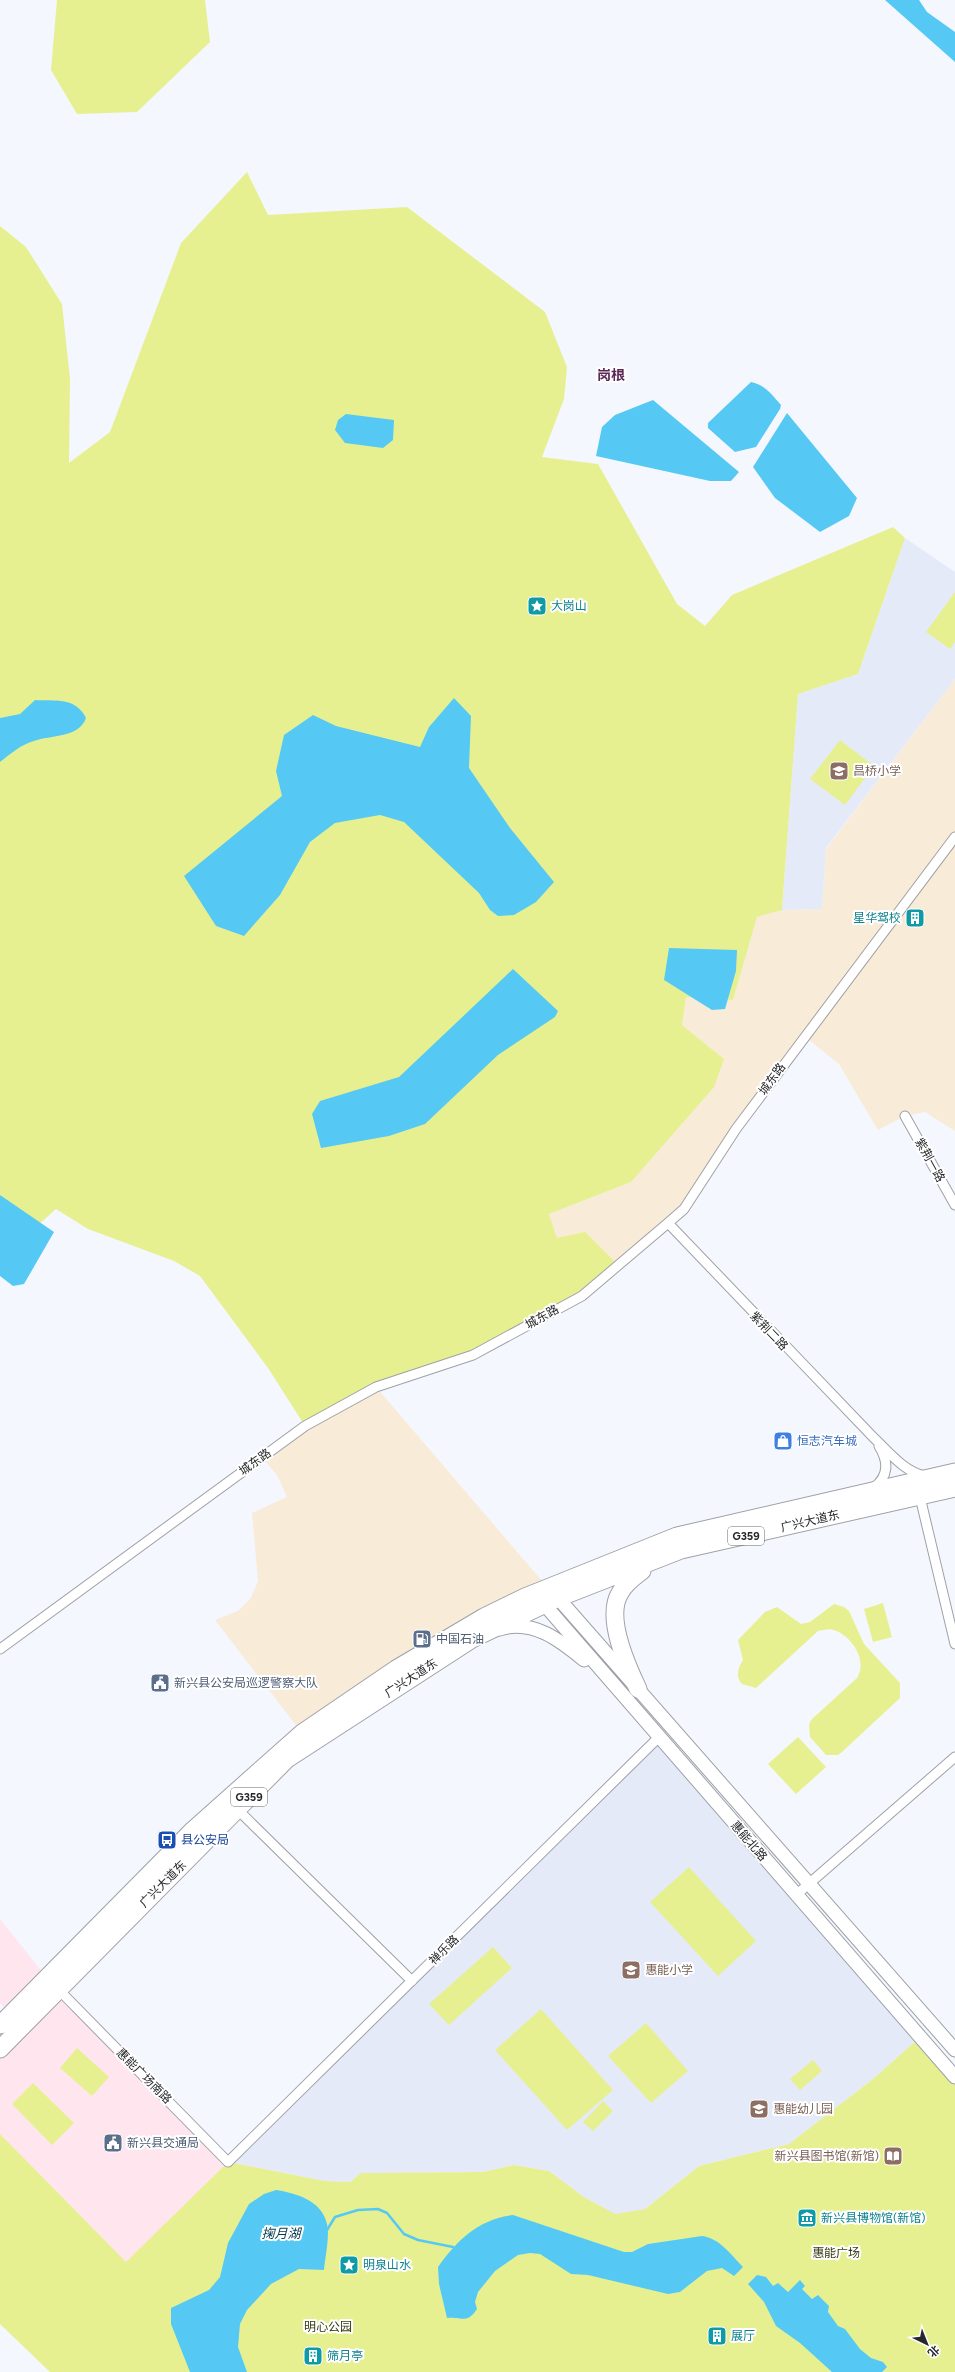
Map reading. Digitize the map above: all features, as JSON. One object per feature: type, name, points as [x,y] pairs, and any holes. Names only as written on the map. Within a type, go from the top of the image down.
[{"type":"highway","name":"广兴大道东","points":[[0,2024],[193,1830],[302,1733],[396,1669],[484,1617],[525,1597],[676,1536],[955,1472]]},
{"type":"highway","name":"广兴大道东","points":[[0,2049],[287,1759],[472,1639],[551,1601],[654,1562],[681,1550],[955,1488]]},
{"type":"highway","points":[[638,1689],[624,1660],[618,1633],[616,1610],[619,1594],[628,1582],[654,1562]]},
{"type":"street","name":"城东路","points":[[0,1649],[305,1426],[376,1387],[473,1355],[582,1296],[668,1224],[684,1209],[740,1123],[955,837]]},
{"type":"street","name":"紫荆一路","points":[[905,1116],[955,1205]]},
{"type":"street","name":"紫荆二路","points":[[668,1224],[873,1437],[916,1475],[932,1478]]},
{"type":"street","name":"紫荆二路","points":[[865,1493],[880,1483],[885,1475],[887,1467],[884,1454],[873,1437]]},
{"type":"street","points":[[920,1497],[955,1644]]},
{"type":"street","name":"惠能北路","points":[[551,1601],[638,1689],[955,2050]]},
{"type":"street","name":"惠能北路","points":[[551,1601],[618,1690],[955,2077]]},
{"type":"street","points":[[472,1639],[504,1628],[524,1626],[540,1629],[566,1646],[618,1690]]},
{"type":"street","name":"禅乐路","points":[[228,2162],[659,1737]]},
{"type":"street","points":[[796,1895],[955,1758]]},
{"type":"street","points":[[237,1809],[412,1981]]},
{"type":"street","name":"惠能广场南路","points":[[59,1990],[228,2162]]},
{"type":"shaded area","name":"昌桥小学","points":[[905,538],[955,572],[955,679],[826,848],[822,909],[782,910],[798,694],[858,674]]},
{"type":"shaded area","points":[[955,679],[955,1131],[925,1112],[905,1116],[878,1130],[839,1064],[804,1036],[684,1209],[618,1265],[557,1238],[549,1214],[631,1182],[724,1059],[682,1025],[686,997],[733,1000],[757,917],[782,910],[822,909],[826,849]]},
{"type":"shaded area","points":[[376,1387],[548,1588],[302,1733],[215,1620],[238,1611],[251,1598],[258,1581],[252,1513],[287,1497],[277,1475],[262,1457]]},
{"type":"shaded area","name":"惠能小学","points":[[659,1737],[920,2037],[873,2079],[789,2144],[699,2166],[645,2209],[615,2215],[584,2197],[549,2171],[514,2165],[483,2172],[361,2173],[350,2182],[325,2181],[228,2162]]},
{"type":"shaded area","points":[[0,1919],[47,1978],[228,2162],[126,2263],[0,2134],[0,2025],[11,2014],[0,2003]]},
{"type":"green space","points":[[57,0],[205,0],[210,42],[137,112],[77,114],[51,70]]},
{"type":"green space","points":[[247,172],[268,215],[407,207],[545,312],[567,367],[564,399],[542,457],[598,464],[677,604],[705,626],[732,595],[893,527],[905,538],[858,674],[798,694],[782,910],[757,917],[733,1000],[686,997],[682,1025],[724,1059],[714,1087],[631,1182],[549,1214],[557,1238],[585,1232],[618,1265],[582,1296],[473,1355],[376,1387],[305,1426],[268,1368],[200,1276],[174,1261],[88,1229],[56,1209],[0,1259],[0,226],[26,247],[62,304],[70,379],[69,463],[110,432],[181,243]]},
{"type":"green space","points":[[955,592],[955,642],[950,649],[926,632]]},
{"type":"green space","points":[[840,740],[874,766],[845,805],[810,779]]},
{"type":"green space","points":[[883,1603],[892,1637],[873,1642],[864,1609]]},
{"type":"green space","points":[[834,1604],[844,1607],[849,1611],[864,1644],[900,1683],[900,1698],[842,1752],[838,1755],[826,1755],[810,1737],[809,1725],[811,1720],[857,1678],[861,1664],[852,1643],[841,1633],[832,1629],[818,1631],[756,1688],[742,1684],[738,1678],[739,1669],[743,1660],[738,1640],[765,1612],[777,1607],[801,1624],[810,1622]]},
{"type":"green space","points":[[798,1737],[826,1767],[796,1794],[768,1764]]},
{"type":"green space","points":[[689,1867],[756,1941],[718,1976],[650,1902]]},
{"type":"green space","points":[[493,1947],[512,1968],[449,2025],[429,2004]]},
{"type":"green space","points":[[541,2009],[613,2090],[567,2130],[495,2050]]},
{"type":"green space","points":[[646,2023],[688,2071],[651,2103],[608,2056]]},
{"type":"green space","name":"惠能广场","points":[[920,2037],[955,2077],[955,2372],[50,2372],[0,2324],[0,2134],[126,2262],[228,2162],[325,2181],[350,2182],[361,2173],[483,2172],[514,2165],[549,2171],[584,2197],[615,2214],[645,2209],[699,2166],[789,2144],[873,2079]]},
{"type":"green space","points":[[77,2048],[109,2077],[92,2096],[60,2068]]},
{"type":"green space","points":[[813,2060],[822,2071],[800,2090],[790,2079]]},
{"type":"green space","points":[[33,2083],[74,2123],[52,2145],[12,2104]]},
{"type":"green space","points":[[603,2101],[613,2111],[593,2131],[583,2122]]},
{"type":"water","points":[[885,0],[919,0],[927,12],[955,32],[955,62]]},
{"type":"water","points":[[751,382],[764,388],[781,405],[756,447],[735,452],[708,428],[708,423]]},
{"type":"water","points":[[653,400],[739,472],[731,481],[710,481],[596,456],[602,427],[615,415]]},
{"type":"water","points":[[787,413],[857,498],[849,516],[820,532],[775,498],[753,467]]},
{"type":"water","points":[[346,414],[394,420],[393,440],[383,448],[345,443],[335,430],[338,420]]},
{"type":"water","points":[[454,698],[471,716],[469,768],[510,828],[554,882],[536,902],[514,915],[498,916],[490,910],[479,893],[404,822],[380,815],[335,823],[310,842],[280,895],[244,936],[216,926],[184,876],[282,796],[276,771],[284,735],[313,715],[336,726],[420,747],[429,727]]},
{"type":"water","points":[[35,700],[71,703],[82,711],[86,718],[77,729],[64,735],[41,739],[25,744],[0,762],[0,718],[20,714]]},
{"type":"water","points":[[669,948],[737,950],[736,971],[725,1009],[712,1010],[664,980]]},
{"type":"water","points":[[513,969],[558,1011],[555,1017],[498,1055],[425,1124],[389,1136],[321,1148],[312,1114],[320,1101],[399,1077]]},
{"type":"water","points":[[0,1195],[54,1232],[24,1284],[13,1286],[0,1276]]},
{"type":"water","name":"掬月湖","points":[[276,2190],[291,2193],[307,2199],[320,2209],[328,2229],[324,2270],[299,2269],[271,2284],[247,2310],[240,2324],[238,2347],[247,2372],[190,2372],[171,2324],[171,2308],[209,2290],[220,2277],[228,2243],[249,2204],[264,2194]]},
{"type":"water","points":[[513,2215],[624,2252],[632,2252],[648,2244],[702,2236],[708,2237],[725,2248],[743,2267],[734,2276],[722,2268],[707,2271],[680,2292],[668,2294],[588,2275],[571,2274],[540,2254],[530,2253],[518,2255],[495,2271],[478,2292],[475,2302],[477,2309],[470,2317],[464,2319],[447,2318],[439,2284],[438,2267],[453,2248],[470,2232],[490,2221]]},
{"type":"water","points":[[757,2275],[766,2277],[773,2286],[778,2283],[788,2292],[800,2280],[805,2286],[802,2289],[812,2299],[818,2295],[829,2306],[828,2312],[838,2326],[845,2329],[860,2349],[871,2358],[883,2362],[887,2367],[882,2372],[832,2372],[800,2343],[776,2326],[764,2302],[748,2284]]},
{"type":"waterway","points":[[327,2230],[335,2217],[358,2210],[378,2209],[387,2213],[404,2234],[418,2240],[453,2247]]},
{"type":"place","name":"大岗山","points":[[537,606]]},
{"type":"place","name":"昌桥小学","points":[[839,771]]},
{"type":"place","name":"星华驾校","points":[[915,918]]},
{"type":"place","name":"恒志汽车城","points":[[783,1441]]},
{"type":"place","name":"中国石油","points":[[422,1639]]},
{"type":"place","name":"新兴县公安局巡逻警察大队","points":[[160,1683]]},
{"type":"place","name":"县公安局","points":[[167,1840]]},
{"type":"place","name":"惠能小学","points":[[631,1970]]},
{"type":"place","name":"惠能幼儿园","points":[[759,2109]]},
{"type":"place","name":"新兴县交通局","points":[[113,2143]]},
{"type":"place","name":"新兴县图书馆(新馆)","points":[[893,2156]]},
{"type":"place","name":"新兴县博物馆(新馆)","points":[[807,2218]]},
{"type":"place","name":"明泉山水","points":[[349,2265]]},
{"type":"place","name":"展厅","points":[[717,2336]]},
{"type":"place","name":"筛月亭","points":[[313,2356]]},
{"type":"district","name":"岗根","points":[[611,375]]},
{"type":"park label","name":"明心公园","points":[[328,2327]]}]
